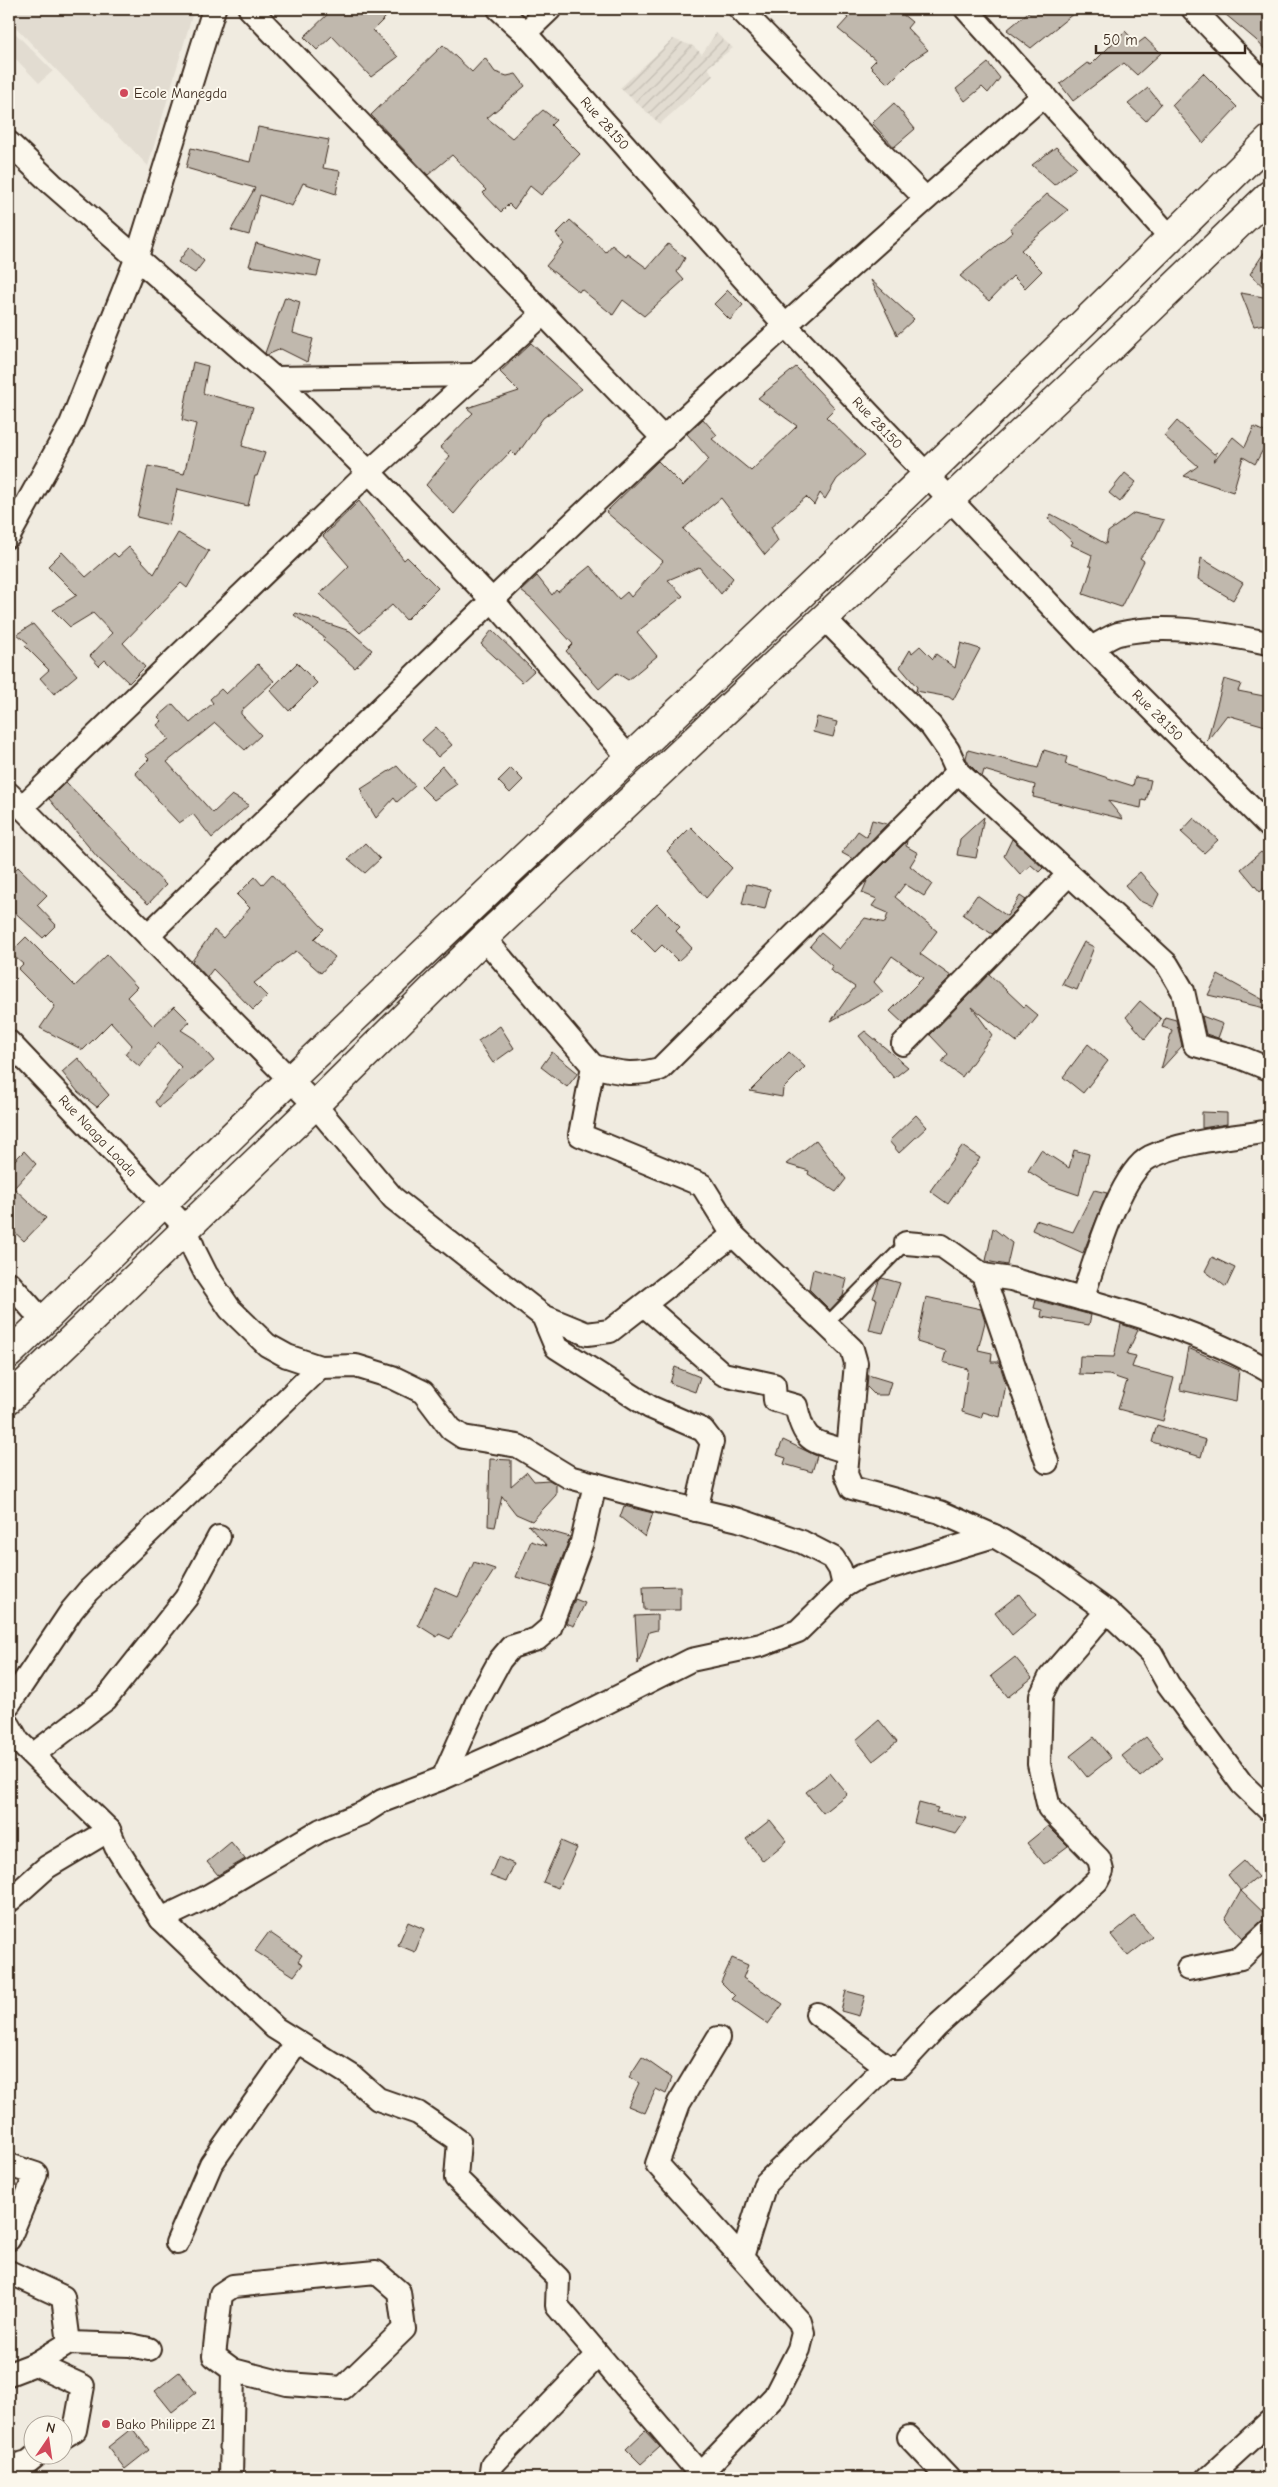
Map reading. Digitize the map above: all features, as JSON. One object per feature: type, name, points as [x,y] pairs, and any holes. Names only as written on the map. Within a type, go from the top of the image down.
[{"type":"main road","points":[[9,1354],[289,1081],[630,759],[1171,238],[1269,140]]},
{"type":"main road","points":[[9,1398],[315,1105],[484,938],[951,499],[1269,195]]},
{"type":"street","points":[[9,536],[72,424],[137,257],[214,9]]},
{"type":"street","points":[[250,9],[664,439]]},
{"type":"street","name":"Rue 28.150","points":[[499,9],[525,33],[785,325],[1091,648],[1269,826]]},
{"type":"street","points":[[525,33],[550,9]]},
{"type":"street","points":[[740,9],[926,200]]},
{"type":"street","points":[[966,9],[1171,238]]},
{"type":"street","points":[[1193,9],[1269,88]]},
{"type":"street","points":[[148,935],[492,600],[785,325],[1044,95]]},
{"type":"street","points":[[9,143],[52,184],[274,378],[369,472],[492,600],[630,759]]},
{"type":"street","points":[[543,314],[369,472],[15,800],[289,1081],[315,1105],[393,1198],[543,1316],[587,1334],[610,1331],[733,1235]]},
{"type":"street","points":[[274,378],[476,375]]},
{"type":"street","points":[[824,618],[931,726],[948,750],[958,772],[1167,964],[1182,991],[1195,1046],[1242,1058],[1269,1069]]},
{"type":"street","points":[[1091,648],[1116,635],[1145,630],[1189,631],[1269,643]]},
{"type":"street","points":[[484,938],[593,1066],[624,1074],[640,1074],[660,1069],[958,772]]},
{"type":"street","points":[[903,1044],[1069,874]]},
{"type":"street","name":"Rue Naaga Loada","points":[[9,1042],[186,1228]]},
{"type":"street","points":[[593,1066],[580,1135],[702,1185],[733,1235],[852,1349],[856,1363],[846,1474],[852,1488],[940,1512],[994,1536],[1045,1566],[1107,1611],[1150,1653],[1168,1684],[1242,1784],[1269,1810]]},
{"type":"street","points":[[1082,1299],[1123,1187],[1138,1167],[1150,1158],[1186,1146],[1269,1131]]},
{"type":"street","points":[[186,1228],[199,1260],[230,1309],[268,1345],[287,1356],[320,1367],[356,1366],[392,1377],[423,1392],[451,1429],[463,1437],[518,1446],[570,1477],[739,1520],[828,1553],[840,1569],[844,1586]]},
{"type":"street","points":[[906,1242],[942,1246],[983,1275],[1011,1279],[1082,1299],[1194,1335],[1250,1359],[1269,1371]]},
{"type":"street","points":[[983,1275],[1047,1462]]},
{"type":"street","points":[[9,1283],[43,1321]]},
{"type":"street","points":[[644,1305],[723,1374],[774,1385],[775,1400],[796,1406],[801,1429],[810,1439],[848,1452]]},
{"type":"street","points":[[543,1316],[556,1346],[650,1407],[703,1430],[712,1442],[696,1510]]},
{"type":"street","points":[[9,1704],[72,1610],[88,1591],[320,1367]]},
{"type":"street","points":[[444,1778],[477,1702],[500,1660],[511,1647],[537,1639],[550,1628],[570,1580],[582,1542],[595,1484]]},
{"type":"street","points":[[161,1920],[204,1898],[320,1830],[552,1730],[691,1660],[761,1645],[798,1631],[844,1586],[860,1576],[994,1536]]},
{"type":"street","points":[[34,1754],[106,1699],[186,1598],[219,1537]]},
{"type":"street","points":[[816,2014],[886,2066],[900,2066],[937,2026],[1097,1882],[1102,1871],[1099,1859],[1049,1808],[1040,1764],[1042,1696],[1050,1677],[1107,1611]]},
{"type":"street","points":[[9,1724],[18,1741],[34,1754],[109,1830],[116,1847],[161,1920],[276,2028],[352,2076],[378,2099],[418,2113],[460,2141],[456,2178],[558,2278],[557,2306],[700,2477],[775,2396],[799,2348],[803,2333],[800,2322],[657,2164],[679,2103],[718,2038]]},
{"type":"street","points":[[9,1901],[47,1867],[109,1830]]},
{"type":"street","points":[[1188,1969],[1241,1958],[1269,1931]]},
{"type":"street","points":[[177,2243],[211,2164],[297,2042]]},
{"type":"street","points":[[742,2257],[765,2184],[886,2066]]},
{"type":"street","points":[[9,2165],[36,2174],[13,2214],[9,2239]]},
{"type":"street","points":[[9,2272],[63,2297],[69,2344]]},
{"type":"street","points":[[376,2272],[399,2292],[404,2329],[343,2388],[287,2384],[233,2370],[214,2356],[222,2294],[233,2286],[376,2272]]},
{"type":"street","points":[[9,2374],[34,2364],[69,2344],[130,2345],[149,2349]]},
{"type":"street","points":[[490,2478],[492,2465],[598,2355]]},
{"type":"street","points":[[34,2364],[83,2386],[76,2430],[72,2432]]},
{"type":"street","points":[[231,2478],[233,2370]]},
{"type":"street","points":[[1208,2478],[1268,2426]]},
{"type":"street","points":[[909,2437],[948,2478]]},
{"type":"street","points":[[9,2467],[22,2464]]},
{"type":"lane","points":[[826,1324],[906,1242]]},
{"type":"shaded area","name":"Ecole Manegda","points":[[9,9],[194,9],[148,166],[9,20]]},
{"type":"shaded area","points":[[9,27],[53,71],[39,83],[9,52]]},
{"type":"shaded area","points":[[716,33],[733,48],[708,67],[713,76],[660,124],[620,88],[673,39],[693,46],[702,54]]},
{"type":"building","points":[[333,9],[394,9],[373,30],[398,57],[371,77],[332,36],[317,50],[304,37]]},
{"type":"building","points":[[838,9],[896,9],[912,22],[907,28],[928,50],[911,61],[888,84],[870,66],[876,60],[838,29],[848,18]]},
{"type":"building","points":[[1032,9],[1079,9],[1031,48],[1007,30]]},
{"type":"building","points":[[1219,9],[1269,9],[1269,54],[1256,40]]},
{"type":"building","points":[[1125,31],[1137,44],[1145,38],[1161,53],[1137,75],[1124,63],[1073,101],[1060,84],[1087,63],[1091,65]]},
{"type":"building","points":[[443,45],[472,72],[485,58],[495,72],[507,76],[516,74],[525,86],[487,118],[512,138],[543,110],[556,120],[551,125],[580,154],[541,195],[530,186],[514,209],[509,204],[501,212],[483,193],[486,190],[452,155],[428,175],[371,115]]},
{"type":"building","points":[[988,63],[1000,78],[988,93],[982,87],[965,101],[956,89]]},
{"type":"building","points":[[1203,73],[1237,107],[1203,143],[1172,105]]},
{"type":"building","points":[[1148,88],[1161,104],[1146,121],[1128,104]]},
{"type":"building","points":[[894,103],[915,129],[894,147],[872,123]]},
{"type":"building","points":[[258,127],[329,140],[323,168],[340,171],[336,194],[303,183],[292,206],[260,195],[249,235],[231,230],[255,188],[186,168],[191,148],[250,162]]},
{"type":"building","points":[[1056,147],[1077,167],[1054,185],[1032,165]]},
{"type":"building","points":[[1047,194],[1068,210],[1021,250],[1042,271],[1025,288],[1013,276],[989,301],[960,276],[1013,232],[1010,228]]},
{"type":"building","points":[[570,220],[606,252],[612,245],[626,257],[628,254],[647,268],[668,244],[685,258],[677,272],[684,280],[644,316],[623,300],[613,315],[581,289],[579,292],[546,266],[564,244],[556,234]]},
{"type":"building","points":[[256,243],[321,261],[317,276],[249,266]]},
{"type":"building","points":[[1269,245],[1269,292],[1250,274]]},
{"type":"building","points":[[189,247],[204,261],[195,273],[178,262]]},
{"type":"building","points":[[871,280],[914,319],[897,335]]},
{"type":"building","points":[[728,290],[743,305],[730,320],[714,304]]},
{"type":"building","points":[[1241,293],[1269,298],[1269,323],[1254,326]]},
{"type":"building","points":[[285,297],[300,302],[293,333],[313,339],[307,362],[281,349],[267,355],[265,353]]},
{"type":"building","points":[[531,343],[582,389],[543,418],[516,456],[511,451],[454,514],[426,485],[450,456],[440,447],[473,413],[467,408],[519,391],[500,372]]},
{"type":"building","points":[[193,362],[208,366],[203,393],[253,407],[242,446],[265,453],[257,476],[255,476],[248,506],[177,489],[169,525],[137,517],[148,466],[184,474],[196,424],[182,420]]},
{"type":"building","points":[[796,367],[835,408],[826,417],[865,455],[837,479],[825,499],[820,493],[814,505],[806,497],[771,527],[778,541],[765,555],[721,498],[683,529],[733,578],[721,594],[699,567],[668,580],[683,596],[637,632],[657,656],[628,680],[617,673],[599,689],[566,651],[573,644],[534,601],[521,591],[537,576],[552,595],[556,590],[558,592],[590,566],[619,599],[627,592],[631,597],[663,561],[606,512],[658,461],[683,486],[709,459],[687,434],[703,419],[717,435],[712,439],[751,471],[797,426],[758,398]]},
{"type":"building","points":[[1177,421],[1214,454],[1217,452],[1214,462],[1233,437],[1245,447],[1254,427],[1269,434],[1269,439],[1255,464],[1243,457],[1233,492],[1184,476],[1198,466],[1164,436]]},
{"type":"building","points":[[1125,473],[1136,482],[1120,502],[1109,493]]},
{"type":"building","points":[[359,501],[404,560],[407,557],[438,588],[406,620],[392,605],[360,633],[320,594],[349,566],[323,536]]},
{"type":"building","points":[[1134,513],[1164,520],[1154,540],[1140,558],[1144,561],[1121,607],[1083,594],[1092,566],[1089,566],[1092,555],[1071,545],[1073,542],[1048,519],[1051,514],[1106,544],[1108,532]]},
{"type":"building","points":[[178,533],[209,551],[187,588],[181,583],[123,643],[145,667],[129,683],[105,660],[99,666],[90,656],[112,633],[93,613],[70,627],[53,610],[77,595],[48,566],[62,552],[86,577],[114,553],[118,557],[129,547],[154,574]]},
{"type":"building","points":[[1201,558],[1243,583],[1233,600],[1198,579]]},
{"type":"building","points":[[296,613],[350,631],[372,650],[355,668],[323,640],[325,638],[294,615]]},
{"type":"building","points":[[33,624],[77,675],[54,694],[40,678],[49,670],[25,646],[28,643],[17,634]]},
{"type":"building","points":[[492,630],[534,671],[522,682],[481,644]]},
{"type":"building","points":[[961,643],[980,649],[953,700],[949,697],[916,691],[917,687],[900,667],[910,650],[912,653],[920,646],[933,659],[936,654],[955,668]]},
{"type":"building","points":[[297,663],[317,683],[289,711],[270,690]]},
{"type":"building","points":[[258,664],[274,681],[241,711],[241,714],[261,735],[245,750],[215,723],[167,762],[213,813],[232,795],[249,805],[212,838],[193,814],[179,823],[135,773],[149,759],[145,755],[169,739],[157,725],[162,721],[158,717],[173,704],[190,723],[213,703],[210,699],[221,689],[226,694]]},
{"type":"building","points":[[1224,679],[1241,684],[1238,691],[1269,697],[1269,727],[1227,715],[1207,741]]},
{"type":"building","points":[[817,717],[837,722],[833,737],[813,732]]},
{"type":"building","points":[[436,727],[452,745],[438,757],[422,740]]},
{"type":"building","points":[[968,750],[1038,768],[1044,750],[1067,757],[1065,764],[1133,786],[1135,777],[1151,780],[1146,801],[1142,800],[1141,808],[1108,801],[1123,819],[1033,797],[1035,785],[984,770],[982,777],[969,764],[966,758]]},
{"type":"building","points":[[397,766],[415,786],[397,802],[394,798],[376,818],[361,793],[363,791],[361,789]]},
{"type":"building","points":[[442,766],[457,784],[434,800],[421,787]]},
{"type":"building","points":[[511,768],[523,780],[510,793],[498,781]]},
{"type":"building","points":[[66,782],[166,885],[148,904],[98,858],[49,799]]},
{"type":"building","points":[[984,817],[976,858],[957,855],[960,839]]},
{"type":"building","points":[[1194,818],[1218,840],[1204,853],[1181,832]]},
{"type":"building","points":[[872,820],[887,824],[853,859],[842,853],[858,831],[867,837]]},
{"type":"building","points":[[691,827],[732,868],[706,898],[667,851]]},
{"type":"building","points":[[1012,839],[1043,868],[1039,872],[1031,865],[1020,874],[1004,856]]},
{"type":"building","points":[[907,841],[906,846],[918,853],[910,866],[932,884],[924,896],[905,884],[895,897],[937,931],[920,954],[951,976],[904,1024],[890,1011],[923,978],[892,956],[874,982],[883,992],[831,1021],[855,987],[830,970],[832,966],[810,946],[821,933],[839,949],[865,918],[885,923],[888,913],[872,906],[877,899],[862,893],[867,881]]},
{"type":"building","points":[[365,843],[380,859],[365,873],[348,859]]},
{"type":"building","points":[[1261,852],[1269,859],[1269,884],[1260,892],[1241,869]]},
{"type":"building","points":[[18,867],[47,895],[37,905],[56,925],[43,938],[9,907],[9,876]]},
{"type":"building","points":[[1140,872],[1159,894],[1153,907],[1138,900],[1125,885]]},
{"type":"building","points":[[272,874],[324,929],[314,939],[335,957],[321,973],[296,951],[254,983],[267,996],[253,1010],[213,969],[207,977],[192,961],[214,930],[223,938],[250,908],[237,895],[255,877],[262,885]]},
{"type":"building","points":[[747,884],[770,889],[765,909],[742,904]]},
{"type":"building","points":[[977,895],[1007,916],[1020,896],[1026,900],[992,934],[963,915]]},
{"type":"building","points":[[657,904],[680,927],[676,931],[692,948],[678,961],[662,945],[655,952],[632,929]]},
{"type":"building","points":[[26,937],[75,986],[107,955],[137,987],[127,997],[153,1026],[174,1006],[190,1022],[181,1030],[195,1039],[214,1061],[159,1107],[155,1102],[181,1067],[158,1043],[140,1067],[125,1054],[132,1045],[111,1022],[83,1050],[40,1028],[55,1006],[18,969],[23,964],[10,953]]},
{"type":"building","points":[[1084,942],[1094,947],[1077,990],[1062,984]]},
{"type":"building","points":[[989,974],[1024,1007],[1025,1005],[1038,1016],[1017,1042],[972,1007],[992,1035],[962,1077],[942,1062],[948,1054],[930,1035]]},
{"type":"building","points":[[1218,975],[1269,1003],[1269,1009],[1208,995]]},
{"type":"building","points":[[1140,1001],[1161,1019],[1145,1039],[1126,1017]]},
{"type":"building","points":[[1202,1016],[1223,1024],[1218,1038],[1206,1034]]},
{"type":"building","points":[[1165,1017],[1176,1020],[1182,1046],[1161,1069],[1172,1030],[1162,1027]]},
{"type":"building","points":[[500,1026],[514,1048],[493,1063],[478,1041]]},
{"type":"building","points":[[865,1031],[908,1067],[894,1078],[859,1036]]},
{"type":"building","points":[[1088,1044],[1108,1061],[1083,1093],[1063,1077]]},
{"type":"building","points":[[552,1052],[578,1073],[567,1087],[541,1067]]},
{"type":"building","points":[[789,1052],[805,1067],[783,1089],[782,1097],[750,1091]]},
{"type":"building","points":[[78,1058],[109,1095],[97,1107],[78,1092],[62,1072]]},
{"type":"building","points":[[1202,1112],[1227,1113],[1227,1124],[1202,1128]]},
{"type":"building","points":[[916,1115],[927,1127],[899,1153],[889,1141]]},
{"type":"building","points":[[816,1140],[846,1179],[836,1192],[808,1174],[809,1171],[786,1164]]},
{"type":"building","points":[[962,1146],[980,1158],[948,1204],[930,1191]]},
{"type":"building","points":[[1041,1150],[1069,1168],[1074,1150],[1089,1154],[1079,1195],[1050,1185],[1028,1171]]},
{"type":"building","points":[[24,1151],[36,1164],[14,1188],[46,1218],[24,1241],[9,1227],[9,1166]]},
{"type":"building","points":[[1094,1190],[1107,1193],[1083,1253],[1032,1230],[1036,1220],[1073,1232]]},
{"type":"building","points":[[993,1228],[1012,1243],[1007,1265],[986,1261]]},
{"type":"building","points":[[1212,1257],[1235,1268],[1226,1287],[1205,1271]]},
{"type":"building","points":[[813,1269],[847,1279],[843,1296],[830,1310],[809,1289]]},
{"type":"building","points":[[882,1278],[900,1283],[883,1333],[869,1330],[877,1299],[873,1298],[879,1281]]},
{"type":"building","points":[[926,1297],[981,1309],[985,1322],[978,1350],[992,1353],[991,1362],[999,1362],[1006,1384],[1000,1417],[983,1412],[981,1418],[962,1412],[968,1369],[943,1362],[946,1351],[917,1342]]},
{"type":"building","points":[[1036,1300],[1091,1315],[1089,1325],[1041,1317],[1042,1310],[1034,1308]]},
{"type":"building","points":[[1121,1324],[1138,1330],[1127,1354],[1136,1356],[1132,1367],[1174,1378],[1163,1421],[1118,1409],[1127,1381],[1109,1375],[1079,1374],[1080,1356],[1114,1357]]},
{"type":"building","points":[[1188,1348],[1239,1370],[1236,1402],[1180,1390]]},
{"type":"building","points":[[675,1367],[700,1377],[695,1392],[670,1383]]},
{"type":"building","points":[[868,1375],[891,1382],[887,1395],[875,1395],[867,1387]]},
{"type":"building","points":[[1157,1425],[1206,1440],[1201,1457],[1152,1442]]},
{"type":"building","points":[[783,1440],[817,1456],[812,1472],[784,1464],[786,1458],[777,1455]]},
{"type":"building","points":[[490,1459],[511,1460],[511,1486],[527,1472],[534,1481],[549,1480],[556,1484],[556,1495],[532,1521],[516,1514],[502,1496],[495,1527],[488,1526]]},
{"type":"building","points":[[624,1506],[653,1513],[645,1537],[620,1517]]},
{"type":"building","points":[[528,1525],[570,1537],[551,1587],[516,1577],[531,1541],[547,1546]]},
{"type":"building","points":[[474,1562],[495,1569],[450,1639],[439,1634],[437,1637],[418,1625],[435,1587],[458,1597]]},
{"type":"building","points":[[680,1586],[680,1610],[644,1610],[643,1587]]},
{"type":"building","points":[[1019,1594],[1036,1615],[1012,1635],[995,1613]]},
{"type":"building","points":[[575,1599],[585,1603],[574,1626],[566,1623]]},
{"type":"building","points":[[657,1615],[657,1630],[649,1632],[638,1664],[635,1616]]},
{"type":"building","points":[[1015,1657],[1032,1678],[1008,1697],[991,1676]]},
{"type":"building","points":[[879,1720],[897,1742],[873,1761],[856,1740]]},
{"type":"building","points":[[1094,1737],[1111,1758],[1087,1777],[1070,1756]]},
{"type":"building","points":[[1146,1737],[1163,1758],[1140,1777],[1122,1756]]},
{"type":"building","points":[[830,1773],[847,1794],[823,1813],[806,1792]]},
{"type":"building","points":[[919,1803],[938,1808],[936,1812],[967,1818],[956,1834],[914,1823]]},
{"type":"building","points":[[770,1820],[787,1841],[763,1861],[746,1839]]},
{"type":"building","points":[[1048,1826],[1068,1846],[1044,1864],[1027,1843]]},
{"type":"building","points":[[561,1841],[577,1848],[558,1888],[543,1882]]},
{"type":"building","points":[[231,1842],[245,1859],[218,1875],[207,1862]]},
{"type":"building","points":[[498,1857],[514,1864],[506,1882],[490,1876]]},
{"type":"building","points":[[1244,1861],[1258,1877],[1241,1891],[1228,1875]]},
{"type":"building","points":[[1241,1891],[1269,1918],[1260,1922],[1243,1938],[1225,1919]]},
{"type":"building","points":[[1134,1916],[1152,1937],[1128,1956],[1111,1935]]},
{"type":"building","points":[[408,1922],[424,1929],[415,1952],[398,1945]]},
{"type":"building","points":[[269,1932],[302,1955],[298,1961],[303,1964],[294,1976],[255,1951]]},
{"type":"building","points":[[732,1958],[748,1965],[743,1978],[783,2004],[768,2024],[732,1999],[735,1996],[721,1982]]},
{"type":"building","points":[[846,1991],[865,1996],[859,2016],[841,2011]]},
{"type":"building","points":[[642,2057],[672,2078],[666,2094],[656,2089],[645,2113],[628,2106],[639,2083],[629,2077]]},
{"type":"building","points":[[179,2372],[196,2393],[172,2412],[155,2391]]},
{"type":"building","points":[[132,2428],[149,2450],[125,2469],[108,2447]]},
{"type":"building","points":[[645,2431],[660,2447],[641,2464],[626,2449]]},
{"type":"place","name":"Ecole Manegda","points":[[124,93]]},
{"type":"place","name":"Bako Philippe Z1","points":[[106,2424]]}]
